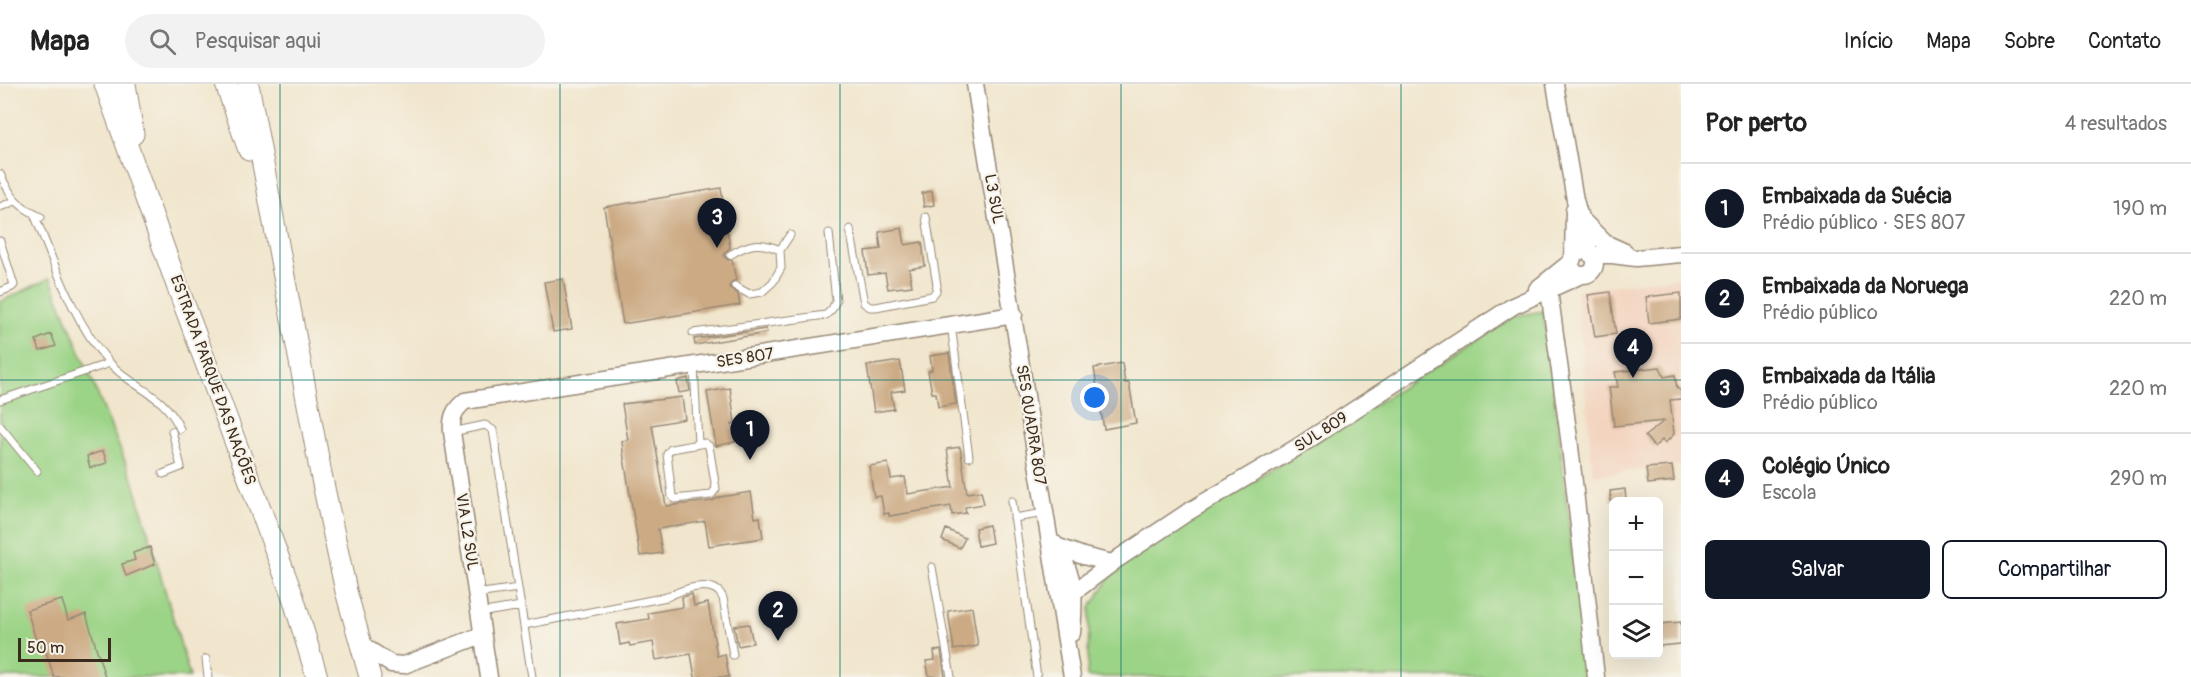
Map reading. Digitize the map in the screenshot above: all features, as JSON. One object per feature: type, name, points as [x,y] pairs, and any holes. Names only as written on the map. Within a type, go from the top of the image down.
[{"type":"highway","name":"ESTRADA PARQUE DAS NAÇÕES","points":[[105,84],[293,597],[318,677]]},
{"type":"highway","points":[[125,84],[142,187]]},
{"type":"highway","points":[[226,84],[274,225]]},
{"type":"highway","points":[[248,84],[321,474],[346,591],[370,677]]},
{"type":"street","name":"L3 SUL","points":[[975,84],[1014,315]]},
{"type":"street","points":[[1555,84],[1575,200],[1579,266],[1595,263],[1575,200]]},
{"type":"street","points":[[1582,220],[1605,243],[1636,258]]},
{"type":"street","name":"SUL 809","points":[[1591,254],[1636,258]]},
{"type":"street","name":"SUL 809","points":[[1067,597],[1108,565],[1188,512],[1296,448],[1579,266],[1681,254]]},
{"type":"street","points":[[1547,286],[1569,438],[1596,677]]},
{"type":"street","name":"SES 807","points":[[475,398],[1014,315]]},
{"type":"street","name":"SES QUADRA 807","points":[[1014,315],[1045,513],[1064,576],[1072,633],[1069,658]]},
{"type":"street","name":"VIA L2 SUL","points":[[475,398],[456,408],[452,432],[489,677]]},
{"type":"street","points":[[1053,541],[1108,565],[1079,613],[1072,633]]},
{"type":"street","name":"SUL 809","points":[[1064,576],[1108,565]]},
{"type":"street","name":"SES QUADRA 807","points":[[1067,597],[1069,658],[1072,677]]},
{"type":"street","points":[[360,644],[391,664],[404,665],[482,635]]},
{"type":"street","points":[[405,677],[419,661]]},
{"type":"lane","points":[[0,174],[15,201],[37,215],[75,312],[110,363],[167,406],[176,430],[181,467],[163,474]]},
{"type":"lane","points":[[0,207],[15,201]]},
{"type":"lane","points":[[850,230],[864,303],[870,307],[876,307],[932,296],[936,291],[926,217]]},
{"type":"lane","points":[[693,333],[826,315],[836,301],[829,233]]},
{"type":"lane","points":[[735,286],[749,294],[762,292],[773,282],[781,268],[780,250],[790,236]]},
{"type":"lane","points":[[0,241],[14,285],[0,292]]},
{"type":"lane","points":[[730,255],[743,247],[765,244],[780,250]]},
{"type":"lane","points":[[951,325],[969,457]]},
{"type":"lane","points":[[0,400],[110,363]]},
{"type":"lane","points":[[694,366],[698,443]]},
{"type":"lane","points":[[452,432],[485,425],[493,430],[532,677]]},
{"type":"lane","points":[[0,426],[37,471]]},
{"type":"lane","points":[[698,443],[705,443],[709,446],[716,489],[711,495],[675,499],[672,496],[667,454],[671,449],[698,443]]},
{"type":"lane","points":[[1011,501],[1037,677]]},
{"type":"lane","points":[[1014,518],[1045,513]]},
{"type":"lane","points":[[932,567],[951,677]]},
{"type":"lane","points":[[524,625],[666,597],[683,588],[714,587],[720,591],[723,598],[733,655]]},
{"type":"lane","points":[[476,594],[518,588]]},
{"type":"lane","points":[[479,613],[521,606]]},
{"type":"lane","points":[[206,659],[208,677]]},
{"type":"shaded area","points":[[1681,277],[1681,465],[1593,475],[1576,290]]},
{"type":"green space","points":[[50,278],[134,483],[190,677],[0,677],[0,302]]},
{"type":"green space","points":[[1543,311],[1586,677],[1087,677],[1090,608],[1116,568],[1515,316]]},
{"type":"building","points":[[721,188],[730,248],[724,256],[732,260],[736,280],[729,287],[738,294],[740,305],[623,324],[604,207]]},
{"type":"building","points":[[932,191],[934,205],[924,207],[922,193]]},
{"type":"building","points":[[902,228],[905,245],[922,242],[925,266],[909,269],[912,286],[888,289],[885,273],[868,275],[865,251],[881,249],[879,232]]},
{"type":"building","points":[[563,279],[572,329],[553,332],[544,282]]},
{"type":"building","points":[[1610,292],[1616,334],[1595,337],[1588,295]]},
{"type":"building","points":[[1681,293],[1681,319],[1649,323],[1646,297]]},
{"type":"building","points":[[766,329],[767,333],[695,345],[694,339]]},
{"type":"building","points":[[51,334],[56,346],[40,351],[36,340]]},
{"type":"building","points":[[949,353],[956,404],[938,407],[936,393],[932,393],[928,371],[932,370],[930,356]]},
{"type":"building","points":[[900,361],[905,390],[891,392],[894,409],[874,412],[867,366]]},
{"type":"building","points":[[1122,363],[1125,383],[1129,383],[1136,423],[1104,429],[1094,368]]},
{"type":"building","points":[[1660,367],[1664,377],[1675,375],[1677,388],[1681,391],[1681,399],[1670,400],[1674,434],[1665,443],[1662,440],[1654,447],[1645,436],[1664,421],[1614,426],[1609,387],[1618,387],[1615,372]]},
{"type":"building","points":[[688,378],[690,391],[679,393],[677,381]]},
{"type":"building","points":[[730,388],[735,442],[716,446],[707,392]]},
{"type":"building","points":[[682,397],[685,419],[652,425],[666,506],[712,501],[720,497],[751,492],[755,518],[760,517],[763,538],[709,546],[705,521],[658,529],[662,553],[640,556],[623,452],[622,441],[628,440],[622,404]]},
{"type":"building","points":[[960,447],[967,493],[981,491],[984,504],[965,507],[966,513],[952,515],[951,506],[889,516],[889,513],[884,514],[881,496],[874,497],[869,466],[888,463],[891,479],[905,477],[908,494],[953,487],[947,449]]},
{"type":"building","points":[[103,451],[107,463],[90,468],[87,456]]},
{"type":"building","points":[[1672,466],[1674,481],[1648,484],[1646,468]]},
{"type":"building","points":[[1625,489],[1626,497],[1611,497],[1610,491]]},
{"type":"building","points":[[989,525],[992,543],[978,546],[975,528]]},
{"type":"building","points":[[946,529],[965,538],[960,548],[942,540]]},
{"type":"building","points":[[150,547],[155,564],[126,576],[122,564],[135,560],[133,553]]},
{"type":"building","points":[[692,594],[694,606],[708,603],[717,656],[725,654],[729,677],[695,677],[691,654],[656,660],[653,642],[630,646],[629,643],[620,645],[617,624],[649,619],[648,613],[683,607],[682,597]]},
{"type":"building","points":[[62,600],[68,620],[86,614],[105,677],[54,677],[44,645],[38,647],[27,610]]},
{"type":"building","points":[[972,607],[978,646],[954,650],[948,611]]},
{"type":"building","points":[[1681,622],[1681,644],[1663,646],[1663,624]]},
{"type":"building","points":[[749,624],[753,643],[738,646],[734,626]]},
{"type":"building","points":[[941,650],[945,677],[929,676],[926,661],[935,660],[934,651]]},
{"type":"place","name":"Embaixada da Itália","points":[[717,248]]},
{"type":"place","name":"Colégio Único","points":[[1633,378]]},
{"type":"place","name":"Embaixada da Suécia","points":[[750,460]]},
{"type":"place","name":"Embaixada da Noruega","points":[[778,641]]}]
